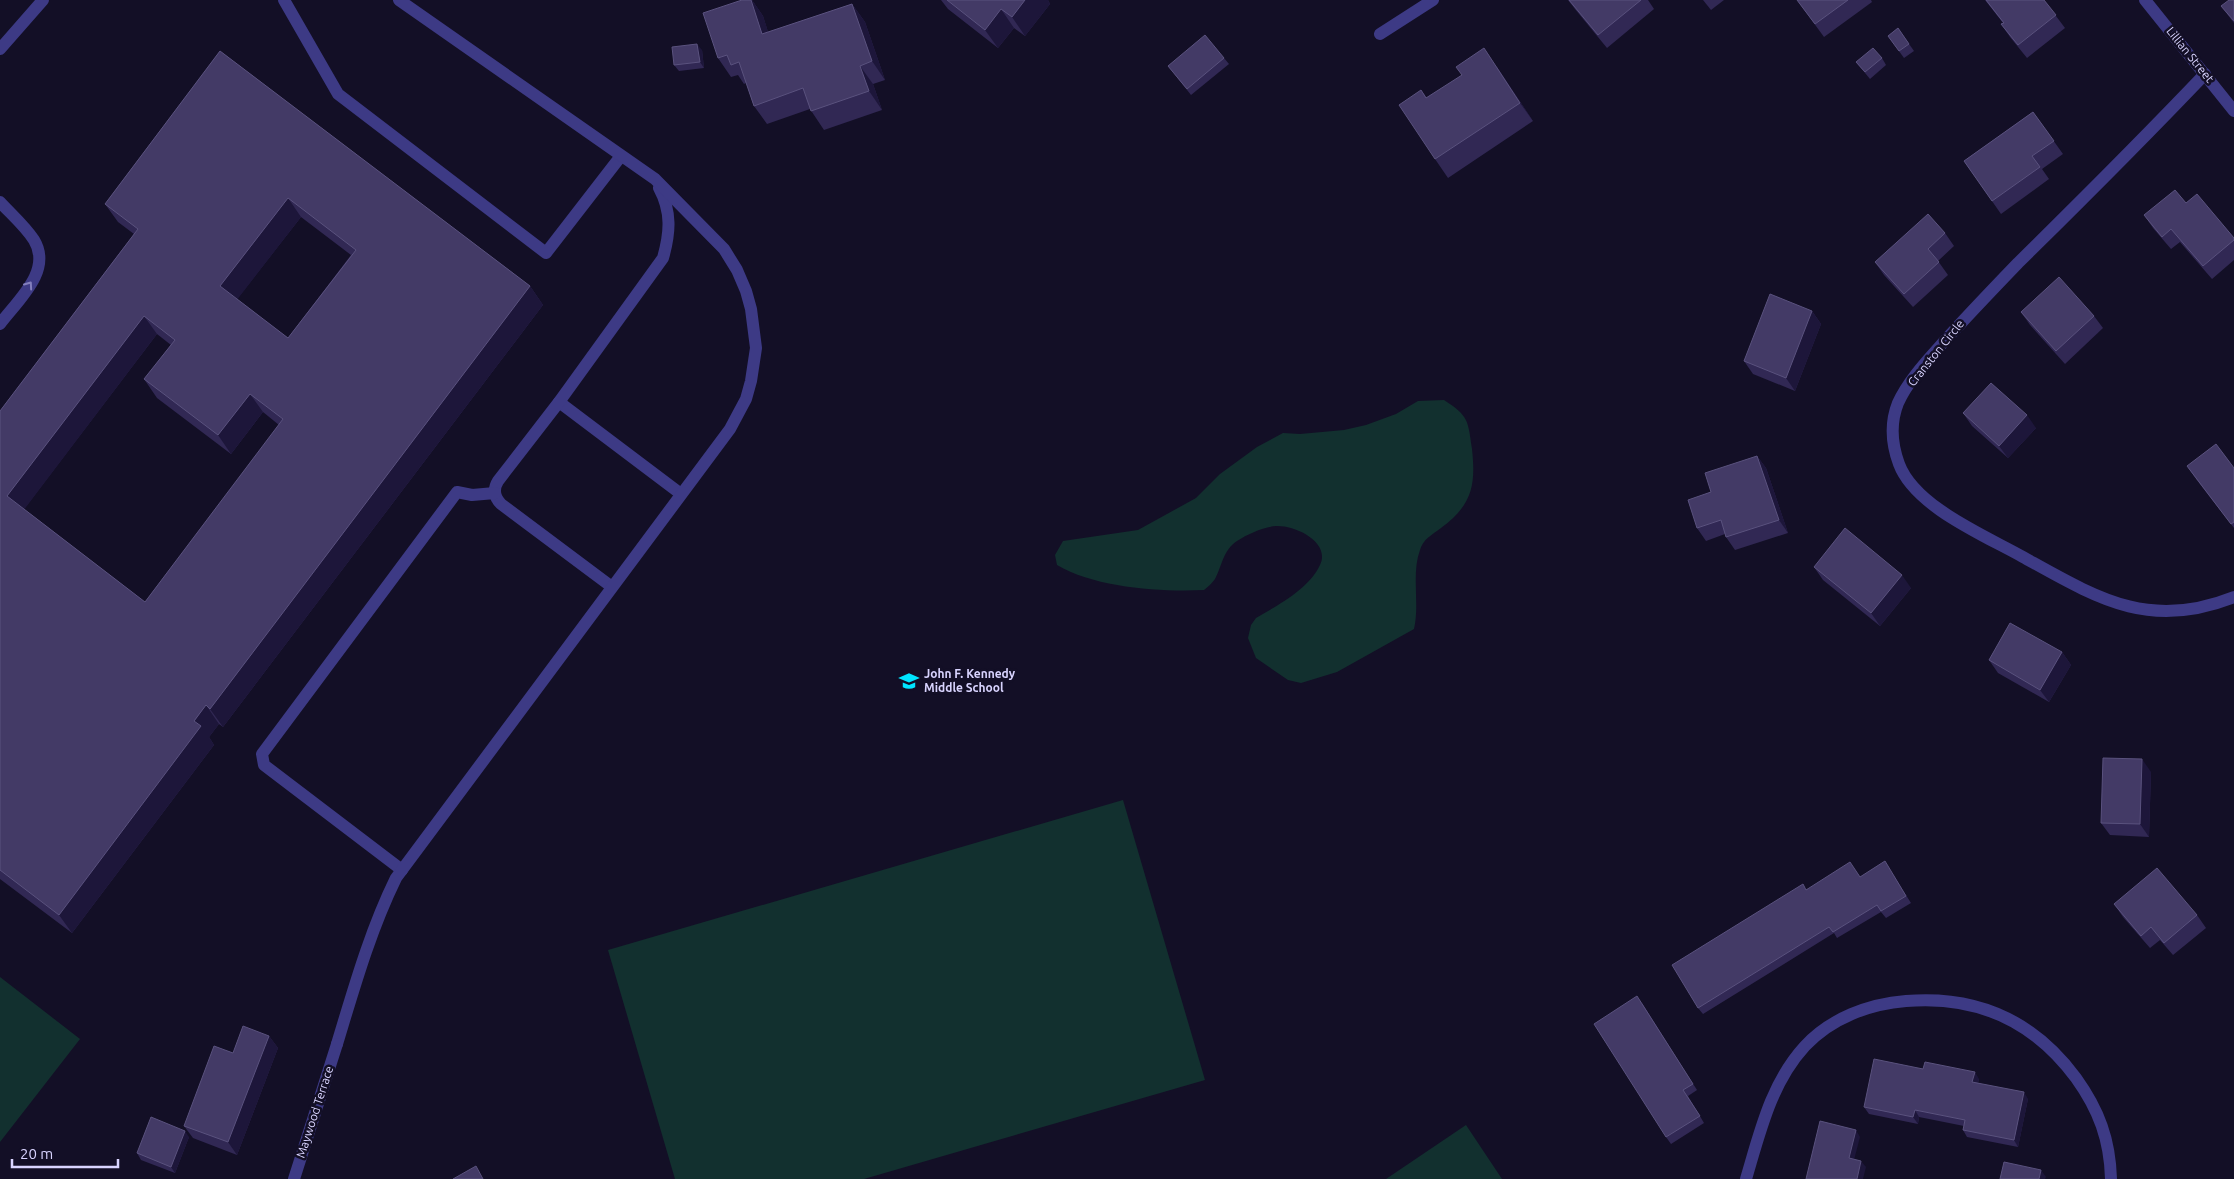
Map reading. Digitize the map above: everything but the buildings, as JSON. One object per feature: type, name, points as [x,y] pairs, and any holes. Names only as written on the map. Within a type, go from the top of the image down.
[{"type":"street","points":[[0,49],[43,0]]},
{"type":"street","points":[[284,0],[338,94],[546,253],[621,156]]},
{"type":"street","name":"Maywood Terrace","points":[[294,1179],[371,936],[381,908],[402,870],[730,429],[746,399],[755,361],[754,331],[746,291],[737,270],[724,250],[655,180],[399,0]]},
{"type":"street","points":[[1380,34],[1433,0]]},
{"type":"street","name":"Lillian Street","points":[[2145,0],[2234,111]]},
{"type":"street","name":"Cranston Circle","points":[[2205,74],[1978,303],[1928,360],[1899,402],[1892,438],[1900,467],[1914,488],[1933,504],[1951,517],[2048,571],[2108,601],[2138,610],[2166,612],[2193,610],[2234,597]]},
{"type":"street","points":[[612,587],[501,504],[495,493],[498,481],[559,402],[663,258],[669,238],[670,217],[665,199],[655,180]]},
{"type":"street","points":[[0,202],[30,235],[39,250],[40,258],[39,267],[32,282],[0,324]]},
{"type":"street","points":[[559,402],[681,494]]},
{"type":"street","points":[[402,870],[264,765],[262,754],[456,492],[472,495],[495,493]]},
{"type":"street","points":[[1746,1179],[1776,1087],[1806,1045],[1851,1014],[1872,1006],[1915,1000],[1962,1004],[2014,1020],[2049,1045],[2082,1086],[2098,1112],[2107,1136],[2111,1179]]},
{"type":"green space","points":[[1444,400],[1463,415],[1468,425],[1473,462],[1470,494],[1451,520],[1421,546],[1416,569],[1416,619],[1414,629],[1337,672],[1301,683],[1288,680],[1256,658],[1248,638],[1251,625],[1256,618],[1301,589],[1315,574],[1320,565],[1322,557],[1316,542],[1309,536],[1292,528],[1276,526],[1266,528],[1251,533],[1237,541],[1226,554],[1215,579],[1204,590],[1148,589],[1109,584],[1073,573],[1057,565],[1055,555],[1063,541],[1138,530],[1196,498],[1220,474],[1257,447],[1283,433],[1300,434],[1344,430],[1366,425],[1396,414],[1418,401]]},
{"type":"green space","points":[[1123,800],[1205,1080],[864,1179],[675,1179],[608,950]]},
{"type":"green space","points":[[0,977],[80,1039],[0,1142]]},
{"type":"green space","points":[[1466,1125],[1502,1179],[1386,1179]]},
{"type":"place","name":"John F. Kennedy Middle School","points":[[909,681]]}]
